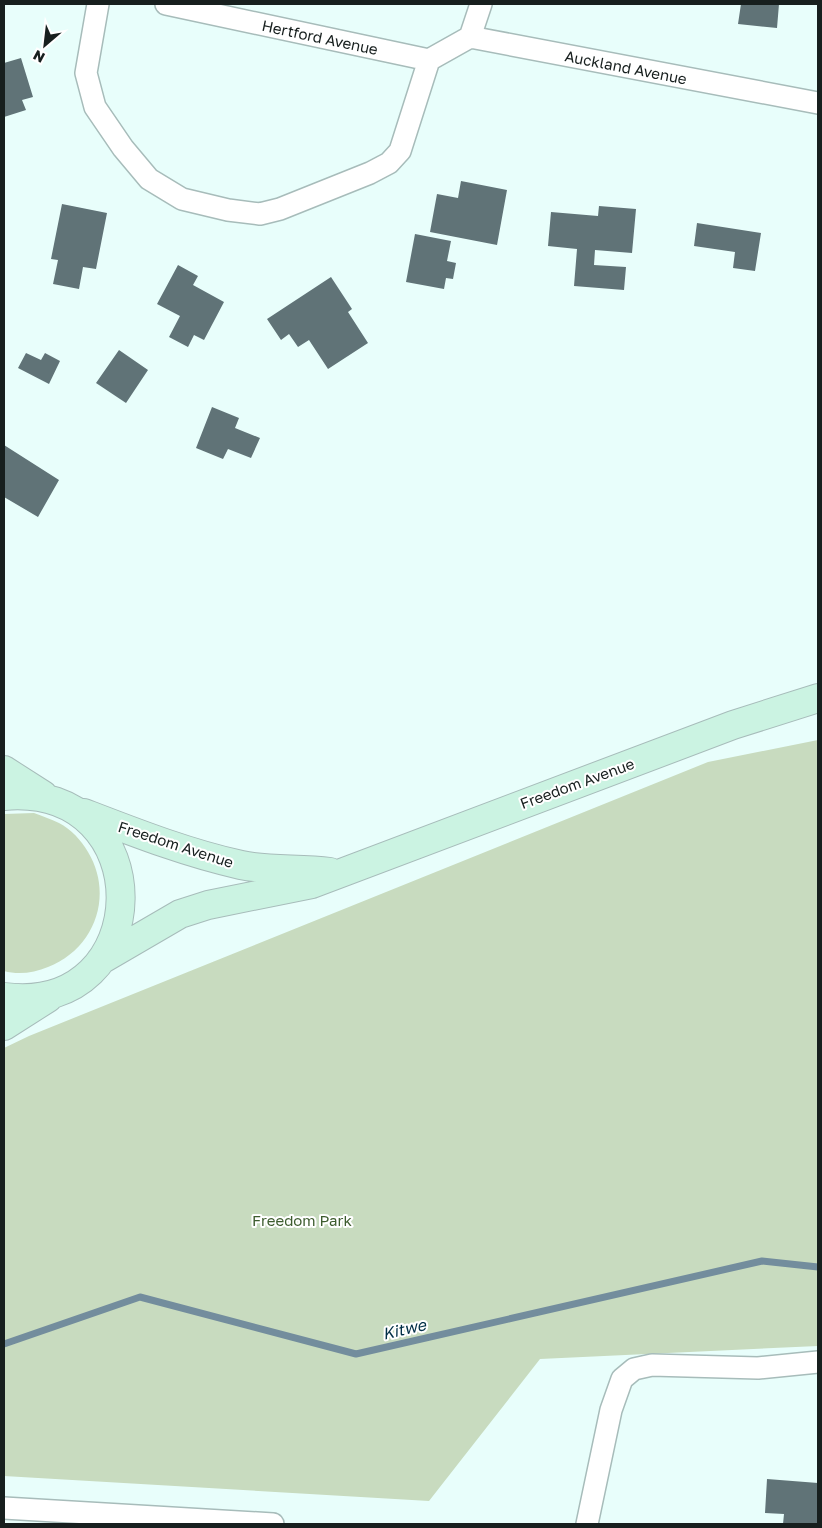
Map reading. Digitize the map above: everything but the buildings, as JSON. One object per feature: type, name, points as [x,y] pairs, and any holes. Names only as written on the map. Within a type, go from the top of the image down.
[{"type":"main road","name":"Freedom Avenue","points":[[101,960],[180,914],[208,905],[261,896],[312,884],[338,872],[733,725],[818,698]]},
{"type":"main road","points":[[4,770],[49,798],[74,810],[96,828],[112,852],[121,879],[122,908],[115,936],[101,960],[80,980],[4,1026]]},
{"type":"main road","points":[[4,796],[22,794],[49,798]]},
{"type":"main road","name":"Freedom Avenue","points":[[74,810],[171,846],[241,865],[266,869],[338,872]]},
{"type":"main road","points":[[4,997],[23,1000],[55,994]]},
{"type":"street","points":[[98,4],[86,73],[95,107],[123,148],[149,178],[182,199],[228,210],[260,214],[280,210],[370,173],[389,163],[400,151],[429,60],[470,37],[482,4]]},
{"type":"street","name":"Hertford Avenue","points":[[166,4],[429,60]]},
{"type":"street","name":"Auckland Avenue","points":[[470,37],[818,103]]},
{"type":"street","points":[[586,1524],[610,1410],[622,1379],[634,1369],[652,1365],[758,1368],[818,1362]]},
{"type":"street","points":[[4,1508],[273,1524]]},
{"type":"green space","name":"Freedom Park","points":[[818,740],[818,1346],[540,1359],[429,1501],[4,1476],[4,1048],[29,1036],[708,762]]},
{"type":"green space","points":[[34,813],[63,825],[82,843],[96,869],[99,903],[95,919],[88,934],[78,947],[64,959],[37,971],[26,973],[9,972],[4,971],[4,814]]},
{"type":"waterway","name":"Kitwe","points":[[4,1344],[140,1297],[356,1354],[762,1261],[818,1267]]}]
